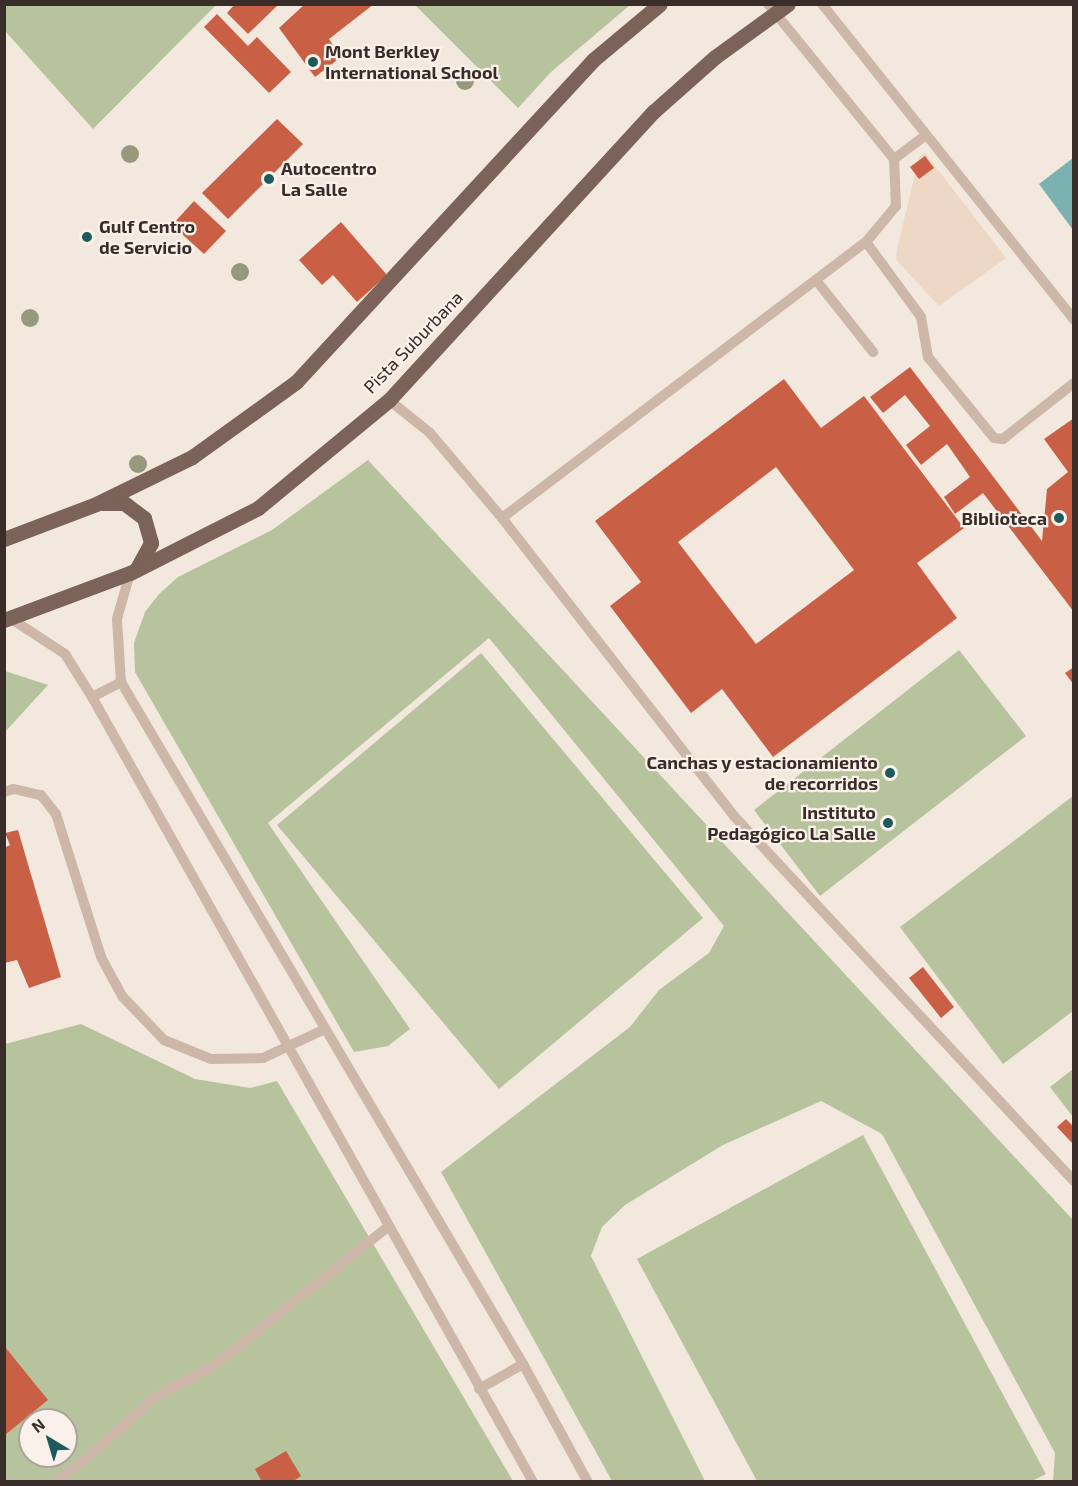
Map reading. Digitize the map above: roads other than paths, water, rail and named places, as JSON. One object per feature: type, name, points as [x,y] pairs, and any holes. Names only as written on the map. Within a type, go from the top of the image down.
[{"type":"main road","points":[[4,539],[96,504],[192,457],[296,382],[593,60],[660,4]]},
{"type":"main road","name":"Pista Suburbana","points":[[7,619],[130,573],[258,508],[389,400],[653,112],[715,57],[777,8]]},
{"type":"main road","points":[[96,504],[124,503],[144,518],[151,543],[141,566],[130,573]]},
{"type":"lane","points":[[822,4],[1074,320]]},
{"type":"lane","points":[[502,518],[866,242],[896,206],[894,159],[777,8]]},
{"type":"lane","points":[[894,159],[926,135]]},
{"type":"lane","points":[[866,242],[921,317],[928,357],[994,438],[1003,439],[1074,383]]},
{"type":"lane","points":[[816,279],[873,352]]},
{"type":"lane","points":[[389,400],[430,433],[502,518],[733,815],[1074,1181]]},
{"type":"lane","points":[[130,573],[117,619],[121,682],[523,1364],[588,1482]]},
{"type":"lane","points":[[7,619],[65,654],[92,697],[288,1050],[533,1482]]},
{"type":"lane","points":[[92,697],[121,682]]},
{"type":"lane","points":[[4,792],[14,789],[41,795],[56,814],[101,957],[122,996],[164,1040],[211,1059],[263,1058],[288,1050],[325,1029]]},
{"type":"lane","points":[[54,1482],[84,1461],[155,1397],[216,1364],[389,1226]]},
{"type":"lane","points":[[479,1389],[523,1364]]},
{"type":"water","points":[[1073,158],[1073,230],[1039,184]]},
{"type":"place","name":"Mont Berkley International School","points":[[313,62]]},
{"type":"place","name":"Autocentro La Salle","points":[[269,179]]},
{"type":"place","name":"Gulf Centro de Servicio","points":[[87,237]]},
{"type":"place","name":"Biblioteca","points":[[1059,518]]},
{"type":"place","name":"Canchas y estacionamiento de recorridos","points":[[890,773]]},
{"type":"place","name":"Instituto Pedagógico La Salle","points":[[888,823]]}]
